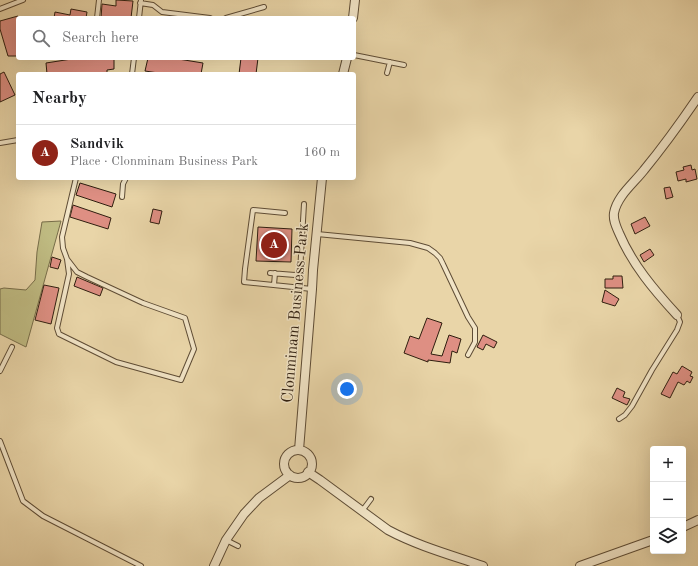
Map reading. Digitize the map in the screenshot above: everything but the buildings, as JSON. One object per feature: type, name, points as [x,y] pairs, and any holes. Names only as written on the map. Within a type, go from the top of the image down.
[{"type":"street","points":[[353,16],[355,0]]},
{"type":"street","points":[[344,72],[346,60]]},
{"type":"street","points":[[677,315],[653,288],[632,259],[622,241],[614,221],[614,214],[621,197],[646,167],[698,97]]},
{"type":"street","name":"Clonminam Business Park","points":[[299,450],[313,270],[322,180]]},
{"type":"street","points":[[299,450],[309,456],[311,464],[308,472],[302,477],[290,475],[284,468],[285,459],[290,452],[299,450]]},
{"type":"street","points":[[308,472],[388,530],[462,563],[483,566]]},
{"type":"street","points":[[214,566],[226,540],[244,514],[259,498],[290,475]]},
{"type":"street","points":[[686,526],[698,520]]},
{"type":"street","points":[[580,566],[650,541]]},
{"type":"lane","points":[[0,9],[23,0]]},
{"type":"lane","points":[[97,16],[99,0]]},
{"type":"lane","points":[[139,16],[141,2],[152,5],[162,12],[194,16]]},
{"type":"lane","points":[[233,16],[264,7]]},
{"type":"lane","points":[[356,55],[404,65]]},
{"type":"lane","points":[[132,72],[134,60]]},
{"type":"lane","points":[[387,72],[390,62]]},
{"type":"lane","points":[[0,143],[16,140]]},
{"type":"lane","points":[[67,259],[77,272],[87,278],[143,303],[184,318],[194,349],[181,380],[116,362],[59,334],[57,328],[69,274],[62,237],[76,180]]},
{"type":"lane","points":[[122,198],[123,184],[125,180]]},
{"type":"lane","points":[[274,285],[272,273],[295,275],[300,272],[304,204]]},
{"type":"lane","points":[[285,213],[253,210],[244,282],[312,289]]},
{"type":"lane","points":[[317,234],[410,243],[428,248],[435,253],[440,258],[468,317],[475,328],[475,342],[468,355]]},
{"type":"lane","points":[[618,419],[625,415],[632,406],[677,330],[680,322],[677,315]]},
{"type":"lane","points":[[0,371],[12,347]]},
{"type":"lane","points":[[0,441],[23,501],[43,516],[141,566]]},
{"type":"lane","points":[[362,512],[371,499]]},
{"type":"lane","points":[[226,540],[238,546]]},
{"type":"shaded area","points":[[61,221],[26,347],[0,334],[0,289],[26,290],[35,280],[37,252],[42,222]]},
{"type":"place","name":"Sandvik","points":[[274,245]]}]
